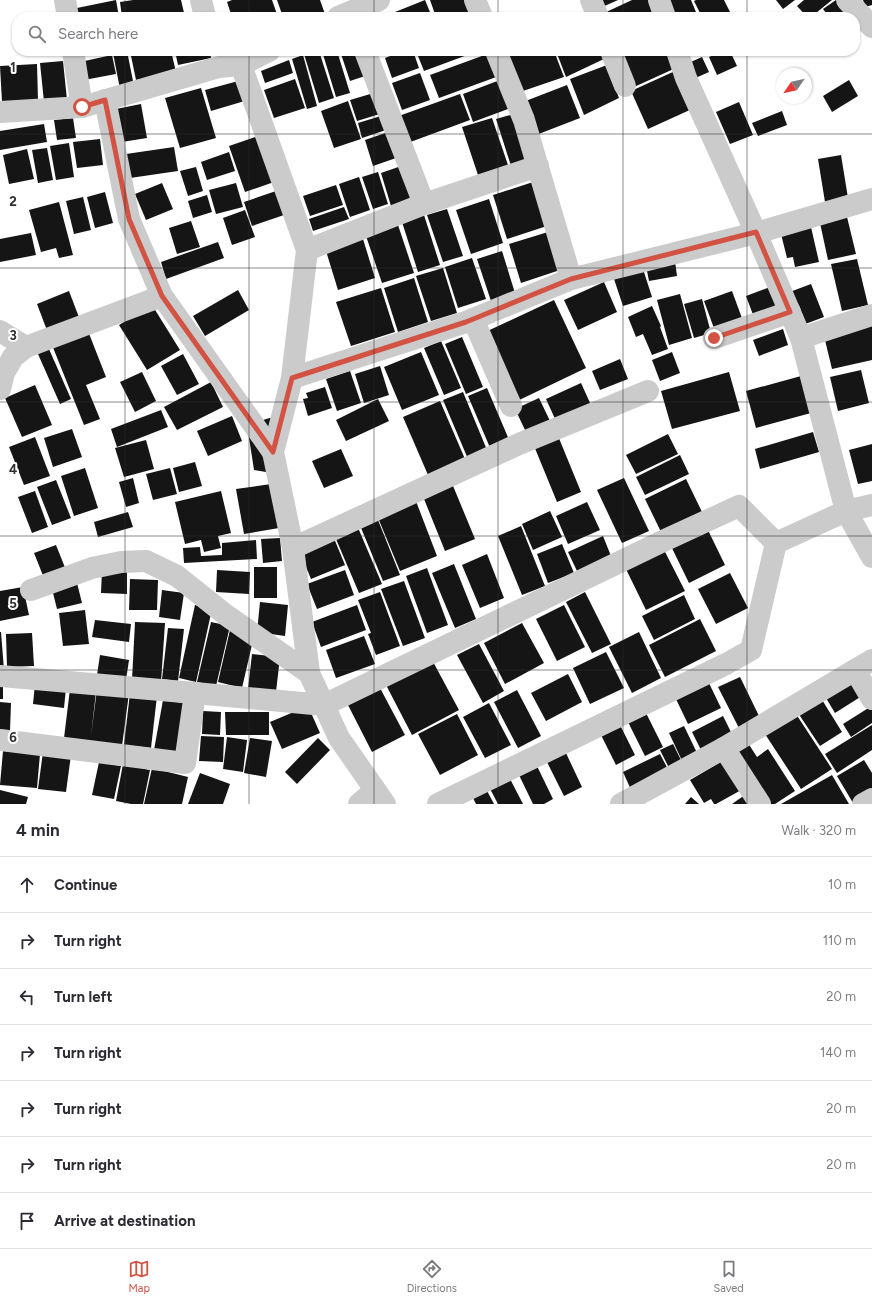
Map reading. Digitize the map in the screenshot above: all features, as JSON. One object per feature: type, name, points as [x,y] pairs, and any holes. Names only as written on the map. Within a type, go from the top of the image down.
[{"type":"street","points":[[65,0],[67,12]]},
{"type":"street","points":[[201,0],[204,12]]},
{"type":"street","points":[[331,0],[341,12]]},
{"type":"street","points":[[353,12],[379,0]]},
{"type":"street","points":[[475,0],[480,12]]},
{"type":"street","points":[[591,0],[596,12]]},
{"type":"street","points":[[659,0],[663,12]]},
{"type":"street","points":[[74,56],[82,107]]},
{"type":"street","points":[[0,112],[82,107],[217,59],[241,65],[259,56]]},
{"type":"street","points":[[367,56],[424,204]]},
{"type":"street","points":[[498,56],[524,120],[571,279]]},
{"type":"street","points":[[613,56],[625,86]]},
{"type":"street","points":[[679,56],[686,78],[756,232],[801,338],[846,511],[872,557]]},
{"type":"street","points":[[241,65],[307,250],[292,378],[273,452]]},
{"type":"street","points":[[105,100],[129,219],[162,296],[273,452],[293,548],[308,673],[340,738],[373,799]]},
{"type":"street","points":[[307,250],[424,204],[538,166]]},
{"type":"street","points":[[476,325],[571,279],[756,232],[872,199]]},
{"type":"street","points":[[0,389],[4,373],[13,357],[26,347],[162,296]]},
{"type":"street","points":[[292,378],[476,325],[555,296]]},
{"type":"street","points":[[714,338],[790,312]]},
{"type":"street","points":[[801,338],[872,315]]},
{"type":"street","points":[[476,325],[511,406]]},
{"type":"street","points":[[0,331],[26,347]]},
{"type":"street","points":[[293,548],[519,444],[648,391]]},
{"type":"street","points":[[776,543],[846,511],[872,505]]},
{"type":"street","points":[[0,676],[195,692],[324,706],[663,541],[739,506],[776,543]]},
{"type":"street","points":[[438,804],[726,664],[751,650],[776,543]]},
{"type":"street","points":[[31,590],[92,568],[122,562],[146,561],[176,576],[226,615],[308,673]]},
{"type":"street","points":[[624,803],[724,748],[864,665],[872,700]]},
{"type":"street","points":[[0,740],[185,763],[195,692]]},
{"type":"street","points":[[724,748],[760,804]]},
{"type":"street","points":[[863,804],[872,799]]},
{"type":"building","points":[[116,0],[118,12],[72,12],[72,9]]},
{"type":"building","points":[[133,0],[181,0],[184,12],[121,12],[120,2]]},
{"type":"building","points":[[232,0],[272,0],[276,12],[230,12],[227,2]]},
{"type":"building","points":[[277,0],[320,0],[324,12],[281,12]]},
{"type":"building","points":[[425,0],[430,12],[395,12]]},
{"type":"building","points":[[430,0],[470,0],[471,12],[434,12]]},
{"type":"building","points":[[597,0],[618,0],[600,8]]},
{"type":"building","points":[[632,0],[651,0],[657,12],[606,12]]},
{"type":"building","points":[[659,0],[691,0],[696,12],[665,12]]},
{"type":"building","points":[[724,0],[730,12],[700,12],[694,1]]},
{"type":"building","points":[[776,0],[795,0],[783,9]]},
{"type":"building","points":[[804,0],[832,0],[817,12],[802,12],[797,6]]},
{"type":"building","points":[[836,0],[842,0],[847,12],[825,12],[823,9]]},
{"type":"building","points":[[863,0],[872,0],[872,5],[865,7]]},
{"type":"building","points":[[112,56],[116,74],[84,80],[80,62]]},
{"type":"building","points":[[114,56],[128,56],[134,86],[120,89]]},
{"type":"building","points":[[131,56],[172,56],[176,72],[136,80]]},
{"type":"building","points":[[176,56],[211,56],[211,58],[178,65]]},
{"type":"building","points":[[303,56],[317,106],[307,109],[292,59]]},
{"type":"building","points":[[305,56],[321,56],[334,98],[319,103]]},
{"type":"building","points":[[324,56],[339,56],[350,93],[336,97]]},
{"type":"building","points":[[342,56],[362,56],[368,75],[350,81]]},
{"type":"building","points":[[390,56],[415,56],[419,68],[392,78],[385,58]]},
{"type":"building","points":[[418,56],[464,56],[424,71]]},
{"type":"building","points":[[482,56],[491,56],[499,76],[439,98],[430,75]]},
{"type":"building","points":[[508,56],[556,56],[564,77],[520,92]]},
{"type":"building","points":[[558,56],[605,56],[606,58],[566,77]]},
{"type":"building","points":[[619,56],[672,56],[678,67],[634,87]]},
{"type":"building","points":[[732,56],[737,66],[717,75],[709,57]]},
{"type":"building","points":[[702,57],[709,72],[691,80],[684,65]]},
{"type":"building","points":[[289,60],[293,73],[265,83],[261,71]]},
{"type":"building","points":[[63,61],[67,100],[44,102],[40,63]]},
{"type":"building","points":[[37,64],[38,100],[2,102],[0,66]]},
{"type":"building","points":[[607,65],[619,98],[584,115],[570,79]]},
{"type":"building","points":[[675,71],[692,109],[648,129],[631,91]]},
{"type":"building","points":[[420,73],[430,100],[402,110],[392,83]]},
{"type":"building","points":[[295,79],[305,108],[274,118],[264,90]]},
{"type":"building","points":[[242,80],[248,100],[211,111],[205,90]]},
{"type":"building","points":[[500,80],[511,108],[473,122],[463,94]]},
{"type":"building","points":[[849,80],[858,96],[832,112],[823,96]]},
{"type":"building","points":[[567,85],[580,118],[536,135],[523,102]]},
{"type":"building","points":[[201,88],[216,138],[180,148],[165,98]]},
{"type":"building","points":[[377,92],[383,113],[357,121],[350,100]]},
{"type":"building","points":[[460,94],[470,120],[405,144],[396,117]]},
{"type":"building","points":[[348,101],[361,139],[334,148],[321,111]]},
{"type":"building","points":[[739,102],[753,135],[730,144],[716,112]]},
{"type":"building","points":[[141,104],[147,138],[122,142],[116,109]]},
{"type":"building","points":[[782,111],[787,125],[758,136],[752,123]]},
{"type":"building","points":[[514,114],[530,160],[511,166],[496,119]]},
{"type":"building","points":[[384,115],[389,129],[362,138],[358,123]]},
{"type":"building","points":[[73,118],[76,138],[57,140],[54,120]]},
{"type":"building","points":[[492,118],[509,168],[479,178],[462,127]]},
{"type":"building","points":[[44,124],[47,142],[0,150],[0,131]]},
{"type":"building","points":[[391,131],[399,157],[373,166],[365,140]]},
{"type":"building","points":[[258,136],[274,182],[245,192],[229,146]]},
{"type":"building","points":[[100,139],[103,165],[77,168],[73,142]]},
{"type":"building","points":[[69,143],[74,177],[56,180],[50,146]]},
{"type":"building","points":[[174,147],[178,171],[130,178],[126,154]]},
{"type":"building","points":[[47,148],[53,180],[38,183],[32,150]]},
{"type":"building","points":[[27,149],[34,179],[9,184],[3,155]]},
{"type":"building","points":[[229,152],[235,171],[207,180],[201,162]]},
{"type":"building","points":[[841,155],[848,198],[825,202],[818,159]]},
{"type":"building","points":[[407,164],[418,198],[391,206],[381,173]]},
{"type":"building","points":[[196,167],[203,191],[188,196],[180,171]]},
{"type":"building","points":[[378,172],[388,204],[373,209],[362,177]]},
{"type":"building","points":[[359,177],[370,210],[350,217],[339,184]]},
{"type":"building","points":[[533,182],[547,226],[507,239],[493,195]]},
{"type":"building","points":[[162,183],[173,209],[146,220],[135,194]]},
{"type":"building","points":[[236,183],[243,207],[216,214],[209,190]]},
{"type":"building","points":[[336,185],[343,205],[310,216],[303,196]]},
{"type":"building","points":[[276,191],[284,215],[252,226],[244,202]]},
{"type":"building","points":[[105,192],[113,223],[95,228],[87,197]]},
{"type":"building","points":[[207,195],[212,212],[193,218],[188,201]]},
{"type":"building","points":[[83,197],[91,230],[74,234],[66,201]]},
{"type":"building","points":[[489,199],[503,243],[471,254],[456,210]]},
{"type":"building","points":[[59,202],[73,255],[59,258],[56,248],[41,252],[29,210]]},
{"type":"building","points":[[344,207],[349,219],[313,231],[309,219]]},
{"type":"building","points":[[447,209],[463,256],[443,262],[427,215]]},
{"type":"building","points":[[245,210],[255,237],[232,245],[223,218]]},
{"type":"building","points":[[424,215],[440,265],[418,272],[402,222]]},
{"type":"building","points":[[847,217],[856,254],[828,260],[820,223]]},
{"type":"building","points":[[191,221],[200,247],[177,254],[169,228]]},
{"type":"building","points":[[398,225],[414,273],[382,283],[366,236]]},
{"type":"building","points":[[811,227],[819,262],[795,267],[793,257],[787,258],[781,234]]},
{"type":"building","points":[[548,232],[560,270],[521,283],[509,244]]},
{"type":"building","points":[[31,233],[36,255],[0,262],[0,239]]},
{"type":"building","points":[[363,239],[375,278],[338,290],[326,251]]},
{"type":"building","points":[[218,242],[224,258],[166,279],[161,262]]},
{"type":"building","points":[[502,251],[515,293],[491,301],[477,259]]},
{"type":"building","points":[[472,258],[486,299],[458,308],[445,267]]},
{"type":"building","points":[[857,259],[868,305],[842,311],[831,264]]},
{"type":"building","points":[[675,261],[677,276],[649,281],[646,266]]},
{"type":"building","points":[[443,268],[457,313],[431,321],[416,276]]},
{"type":"building","points":[[643,269],[652,297],[623,306],[614,279]]},
{"type":"building","points":[[414,278],[428,322],[398,332],[384,288]]},
{"type":"building","points":[[604,282],[617,312],[578,330],[564,300]]},
{"type":"building","points":[[811,284],[824,317],[800,326],[787,293]]},
{"type":"building","points":[[773,286],[782,310],[755,320],[746,296]]},
{"type":"building","points":[[381,288],[395,332],[351,346],[336,302]]},
{"type":"building","points":[[238,290],[249,310],[205,336],[193,316]]},
{"type":"building","points":[[69,291],[80,320],[48,333],[37,304]]},
{"type":"building","points":[[732,291],[743,321],[715,331],[704,301]]},
{"type":"building","points":[[680,294],[692,338],[669,345],[657,300]]},
{"type":"building","points":[[702,299],[711,333],[694,338],[684,304]]},
{"type":"building","points":[[554,300],[586,368],[513,403],[481,334]]},
{"type":"building","points":[[152,305],[180,350],[147,370],[119,325]]},
{"type":"building","points":[[652,306],[661,326],[660,327],[668,349],[652,355],[643,334],[636,337],[628,317]]},
{"type":"building","points":[[872,325],[872,360],[832,369],[824,336]]},
{"type":"building","points":[[783,329],[788,345],[759,356],[753,340]]},
{"type":"building","points":[[88,331],[106,377],[86,385],[100,419],[84,425],[52,345]]},
{"type":"building","points":[[462,337],[483,387],[466,394],[445,344]]},
{"type":"building","points":[[441,341],[461,388],[444,395],[424,348]]},
{"type":"building","points":[[49,349],[71,399],[60,404],[38,354]]},
{"type":"building","points":[[421,352],[439,395],[402,410],[384,367]]},
{"type":"building","points":[[672,352],[680,373],[660,381],[652,360]]},
{"type":"building","points":[[183,354],[199,384],[177,395],[161,366]]},
{"type":"building","points":[[620,359],[628,379],[600,390],[592,371]]},
{"type":"building","points":[[380,366],[389,395],[364,403],[355,374]]},
{"type":"building","points":[[861,370],[869,403],[838,411],[830,377]]},
{"type":"building","points":[[350,371],[361,403],[337,411],[326,379]]},
{"type":"building","points":[[142,372],[156,401],[135,412],[120,382]]},
{"type":"building","points":[[729,372],[740,411],[672,429],[661,391]]},
{"type":"building","points":[[801,376],[811,413],[756,428],[746,391]]},
{"type":"building","points":[[211,382],[223,407],[177,430],[164,407]]},
{"type":"building","points":[[581,383],[591,405],[556,421],[546,399]]},
{"type":"building","points":[[35,385],[52,425],[22,437],[5,398]]},
{"type":"building","points":[[325,387],[332,408],[308,416],[303,399],[308,398],[306,393]]},
{"type":"building","points":[[487,388],[510,442],[491,450],[468,396]]},
{"type":"building","points":[[463,392],[487,450],[468,459],[443,400]]},
{"type":"building","points":[[539,398],[550,421],[526,432],[515,409]]},
{"type":"building","points":[[378,399],[389,421],[346,441],[336,420]]},
{"type":"building","points":[[440,401],[465,459],[428,475],[403,417]]},
{"type":"building","points":[[161,410],[168,427],[117,447],[111,429]]},
{"type":"building","points":[[232,416],[242,441],[208,456],[197,431]]},
{"type":"building","points":[[273,417],[278,474],[254,470],[247,425]]},
{"type":"building","points":[[72,429],[82,457],[53,467],[44,438]]},
{"type":"building","points":[[556,431],[581,492],[557,502],[532,441]]},
{"type":"building","points":[[813,432],[819,452],[760,469],[755,449]]},
{"type":"building","points":[[668,434],[678,454],[636,474],[626,455]]},
{"type":"building","points":[[35,437],[50,476],[24,485],[9,447]]},
{"type":"building","points":[[146,440],[154,469],[124,477],[115,448]]},
{"type":"building","points":[[872,444],[872,481],[858,484],[849,450]]},
{"type":"building","points":[[341,449],[353,476],[324,488],[312,461]]},
{"type":"building","points":[[680,455],[689,474],[645,495],[636,477]]},
{"type":"building","points":[[195,462],[202,486],[179,492],[173,468]]},
{"type":"building","points":[[85,468],[98,508],[74,516],[61,476]]},
{"type":"building","points":[[170,468],[177,494],[153,500],[146,474]]},
{"type":"building","points":[[133,478],[139,503],[126,507],[119,482]]},
{"type":"building","points":[[624,478],[649,531],[622,543],[597,490]]},
{"type":"building","points":[[686,479],[704,516],[663,536],[645,499]]},
{"type":"building","points":[[56,480],[71,518],[52,525],[37,487]]},
{"type":"building","points":[[451,481],[475,539],[445,551],[422,494]]},
{"type":"building","points":[[271,484],[279,528],[244,534],[236,489]]},
{"type":"building","points":[[35,491],[48,527],[32,533],[18,497]]},
{"type":"building","points":[[221,491],[231,533],[218,536],[221,548],[204,552],[201,540],[185,544],[175,502]]},
{"type":"building","points":[[414,496],[437,556],[400,571],[376,513]]},
{"type":"building","points":[[587,502],[600,530],[568,544],[556,516]]},
{"type":"building","points":[[550,511],[562,537],[533,550],[522,524]]},
{"type":"building","points":[[128,512],[133,527],[98,537],[94,522]]},
{"type":"building","points":[[376,515],[400,575],[383,581],[359,523]]},
{"type":"building","points":[[356,523],[382,584],[359,593],[333,532]]},
{"type":"building","points":[[705,524],[725,565],[689,583],[669,542]]},
{"type":"building","points":[[521,526],[545,586],[522,595],[498,536]]},
{"type":"building","points":[[333,536],[345,565],[311,579],[299,550]]},
{"type":"building","points":[[603,536],[611,556],[577,571],[568,552]]},
{"type":"building","points":[[280,538],[282,561],[263,563],[261,539]]},
{"type":"building","points":[[256,540],[257,559],[184,563],[183,548],[200,547],[201,556],[222,555],[222,543]]},
{"type":"building","points":[[562,544],[574,573],[548,583],[537,554]]},
{"type":"building","points":[[661,544],[685,591],[646,610],[623,563]]},
{"type":"building","points":[[56,545],[66,570],[44,578],[34,553]]},
{"type":"building","points":[[487,554],[504,598],[480,608],[462,565]]},
{"type":"building","points":[[454,564],[476,619],[455,628],[432,573]]},
{"type":"building","points":[[254,567],[277,567],[277,598],[254,598]]},
{"type":"building","points":[[427,568],[448,625],[427,633],[406,576]]},
{"type":"building","points":[[102,570],[127,571],[127,594],[101,593]]},
{"type":"building","points":[[217,570],[250,572],[249,594],[216,592]]},
{"type":"building","points":[[345,570],[354,595],[317,609],[307,584]]},
{"type":"building","points":[[730,573],[748,608],[716,624],[698,589]]},
{"type":"building","points":[[130,579],[158,580],[157,610],[129,610]]},
{"type":"building","points":[[404,581],[425,638],[403,646],[381,589]]},
{"type":"building","points":[[77,583],[82,603],[57,609],[52,589]]},
{"type":"building","points":[[23,587],[29,615],[0,621],[0,591]]},
{"type":"building","points":[[162,590],[184,593],[180,620],[159,617]]},
{"type":"building","points":[[380,592],[400,646],[376,655],[368,634],[371,633],[358,600]]},
{"type":"building","points":[[585,592],[611,644],[592,653],[566,602]]},
{"type":"building","points":[[684,595],[695,619],[654,640],[642,616]]},
{"type":"building","points":[[260,602],[288,605],[285,636],[257,632]]},
{"type":"building","points":[[195,605],[212,609],[196,682],[179,678]]},
{"type":"building","points":[[357,605],[366,630],[321,647],[312,622]]},
{"type":"building","points":[[564,605],[585,647],[557,661],[536,619]]},
{"type":"building","points":[[85,610],[89,644],[63,646],[59,613]]},
{"type":"building","points":[[700,619],[716,651],[665,677],[649,645]]},
{"type":"building","points":[[95,620],[131,624],[129,642],[92,637]]},
{"type":"building","points":[[135,622],[165,623],[161,682],[132,680]]},
{"type":"building","points":[[211,622],[230,626],[216,686],[197,682]]},
{"type":"building","points":[[522,623],[544,663],[505,684],[484,643]]},
{"type":"building","points":[[168,628],[184,629],[178,681],[162,679]]},
{"type":"building","points":[[230,630],[254,636],[242,688],[218,682]]},
{"type":"building","points":[[1,632],[4,670],[0,670]]},
{"type":"building","points":[[639,632],[661,678],[632,693],[609,647]]},
{"type":"building","points":[[32,633],[34,666],[7,667],[6,634]]},
{"type":"building","points":[[364,636],[375,664],[336,678],[326,650]]},
{"type":"building","points":[[479,644],[504,691],[483,703],[457,655]]},
{"type":"building","points":[[606,652],[624,688],[590,704],[573,668]]},
{"type":"building","points":[[252,654],[280,657],[276,692],[248,689]]},
{"type":"building","points":[[100,655],[129,660],[126,680],[97,675]]},
{"type":"building","points":[[431,658],[459,710],[412,735],[385,683]]},
{"type":"building","points":[[568,674],[582,702],[546,721],[531,693]]},
{"type":"building","points":[[852,674],[865,694],[835,713],[823,693]]},
{"type":"building","points":[[740,677],[761,720],[740,730],[718,687]]},
{"type":"building","points":[[707,679],[721,708],[688,724],[674,695]]},
{"type":"building","points":[[0,680],[3,681],[3,699],[0,699]]},
{"type":"building","points":[[35,684],[66,688],[64,708],[33,704]]},
{"type":"building","points":[[380,688],[405,735],[372,752],[348,705]]},
{"type":"building","points":[[70,689],[96,692],[91,736],[97,689],[129,693],[122,746],[64,738]]},
{"type":"building","points":[[517,690],[541,736],[518,748],[494,702]]},
{"type":"building","points":[[130,693],[157,696],[151,748],[124,745]]},
{"type":"building","points":[[819,695],[842,732],[820,746],[796,710]]},
{"type":"building","points":[[163,700],[189,704],[180,755],[154,750]]},
{"type":"building","points":[[0,702],[11,703],[10,731],[0,730]]},
{"type":"building","points":[[489,703],[511,745],[485,758],[463,717]]},
{"type":"building","points":[[308,706],[320,733],[282,749],[270,722]]},
{"type":"building","points":[[870,707],[872,710],[872,723],[851,737],[843,724]]},
{"type":"building","points":[[203,711],[221,712],[220,735],[202,734]]},
{"type":"building","points":[[645,711],[663,747],[645,756],[627,720]]},
{"type":"building","points":[[225,712],[269,712],[269,735],[226,735]]},
{"type":"building","points":[[457,714],[478,755],[440,775],[418,734]]},
{"type":"building","points":[[796,714],[832,769],[801,789],[765,734]]},
{"type":"building","points":[[723,716],[734,738],[703,754],[692,732]]},
{"type":"building","points":[[620,725],[635,755],[616,765],[601,735]]},
{"type":"building","points":[[872,725],[872,750],[837,773],[825,754]]},
{"type":"building","points":[[684,726],[699,757],[684,765],[669,733]]},
{"type":"building","points":[[201,736],[224,737],[223,762],[199,761]]},
{"type":"building","points":[[227,737],[247,740],[243,772],[223,769]]},
{"type":"building","points":[[250,738],[272,741],[266,777],[244,773]]},
{"type":"building","points":[[318,738],[330,750],[297,784],[285,772]]},
{"type":"building","points":[[748,743],[757,757],[768,749],[795,791],[775,804],[768,804],[735,751]]},
{"type":"building","points":[[673,744],[684,766],[671,772],[660,750]]},
{"type":"building","points":[[3,751],[40,754],[37,788],[0,785]]},
{"type":"building","points":[[565,751],[582,787],[564,796],[546,760]]},
{"type":"building","points":[[43,752],[71,755],[66,792],[38,789]]},
{"type":"building","points":[[660,754],[670,773],[632,792],[623,772]]},
{"type":"building","points":[[726,759],[743,789],[716,804],[714,804],[711,799],[704,803],[690,780]]},
{"type":"building","points":[[864,760],[872,773],[872,792],[853,803],[837,776]]},
{"type":"building","points":[[99,762],[121,766],[114,799],[92,795]]},
{"type":"building","points":[[123,764],[150,770],[143,804],[131,804],[116,801]]},
{"type":"building","points":[[536,764],[553,799],[544,804],[533,804],[518,773]]},
{"type":"building","points":[[152,768],[188,777],[182,804],[144,804]]},
{"type":"building","points":[[200,773],[230,784],[223,804],[188,804]]},
{"type":"building","points":[[507,773],[523,804],[498,804],[487,783]]},
{"type":"building","points":[[832,775],[849,804],[781,804]]},
{"type":"building","points":[[485,787],[494,804],[476,804],[471,794]]},
{"type":"building","points":[[0,790],[28,797],[26,804],[0,804]]},
{"type":"building","points":[[749,792],[757,804],[732,804]]},
{"type":"building","points":[[691,797],[699,804],[685,804]]},
{"type":"route","points":[[82,107],[105,100],[129,219],[162,296],[273,452],[292,378],[466,322],[571,279],[756,232],[790,312],[714,338]]}]
